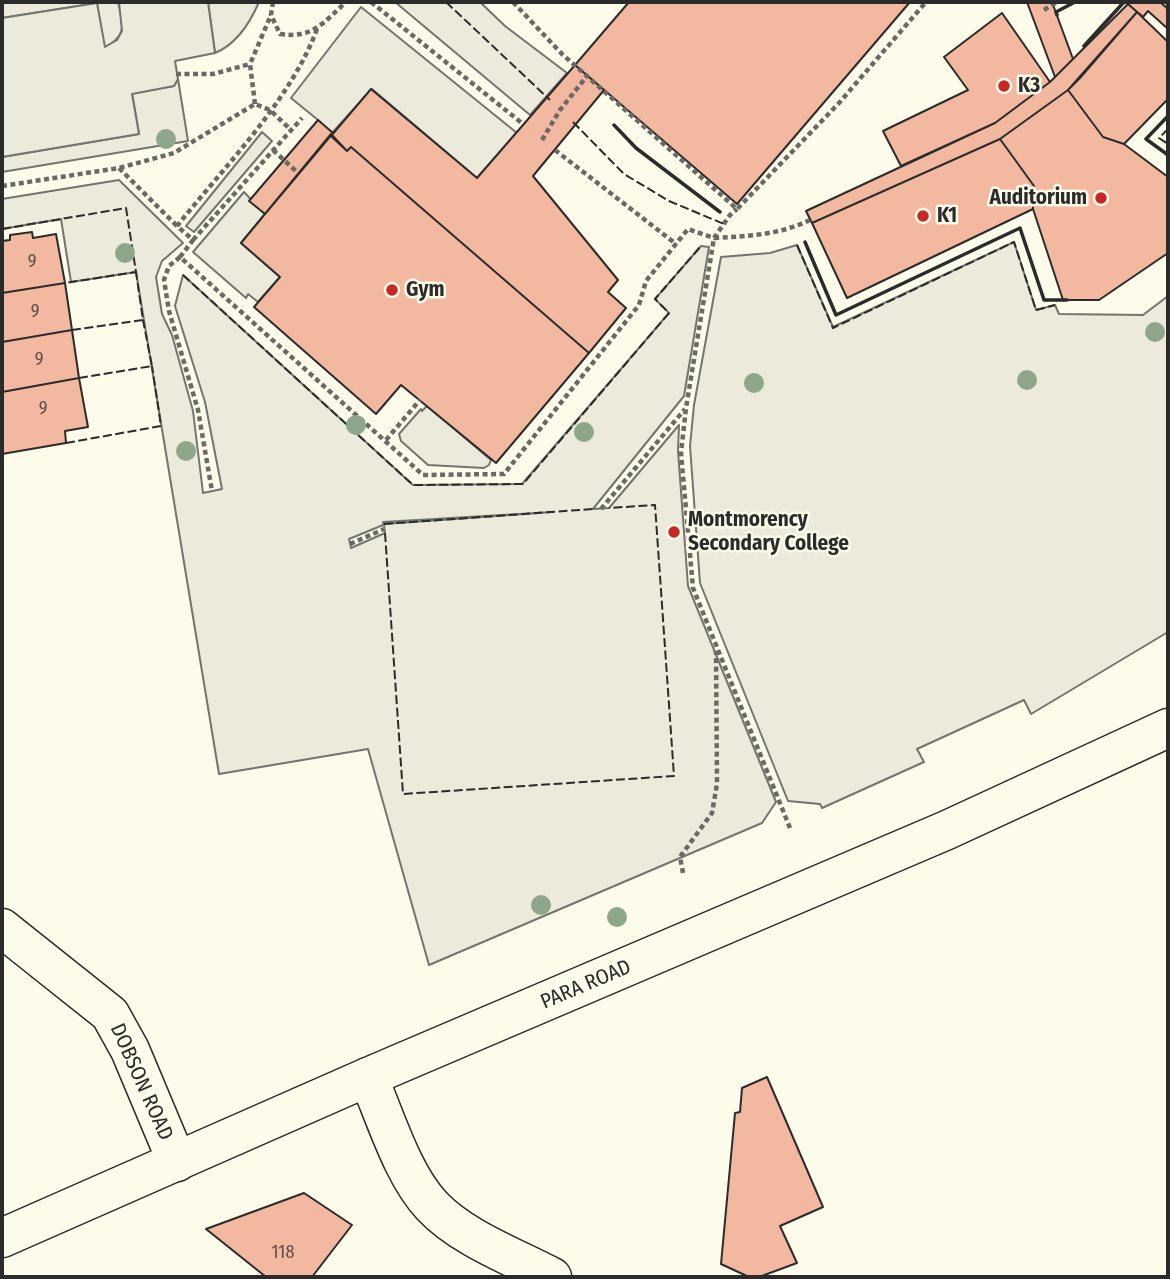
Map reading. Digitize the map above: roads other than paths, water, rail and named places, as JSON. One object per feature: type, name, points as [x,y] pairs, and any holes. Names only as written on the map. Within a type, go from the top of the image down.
[{"type":"main road","name":"PARA ROAD","points":[[2,1238],[368,1077],[947,830],[1168,728]]},
{"type":"main road","name":"DOBSON ROAD","points":[[2,928],[110,1014],[130,1050],[177,1162]]},
{"type":"main road","points":[[368,1077],[405,1163],[432,1206],[462,1230],[552,1277]]},
{"type":"place","name":"K3","points":[[1004,86]]},
{"type":"place","name":"Auditorium","points":[[1101,198]]},
{"type":"place","name":"K1","points":[[923,216]]},
{"type":"place","name":"Gym","points":[[392,290]]},
{"type":"place","name":"Montmorency Secondary College","points":[[674,532]]}]
